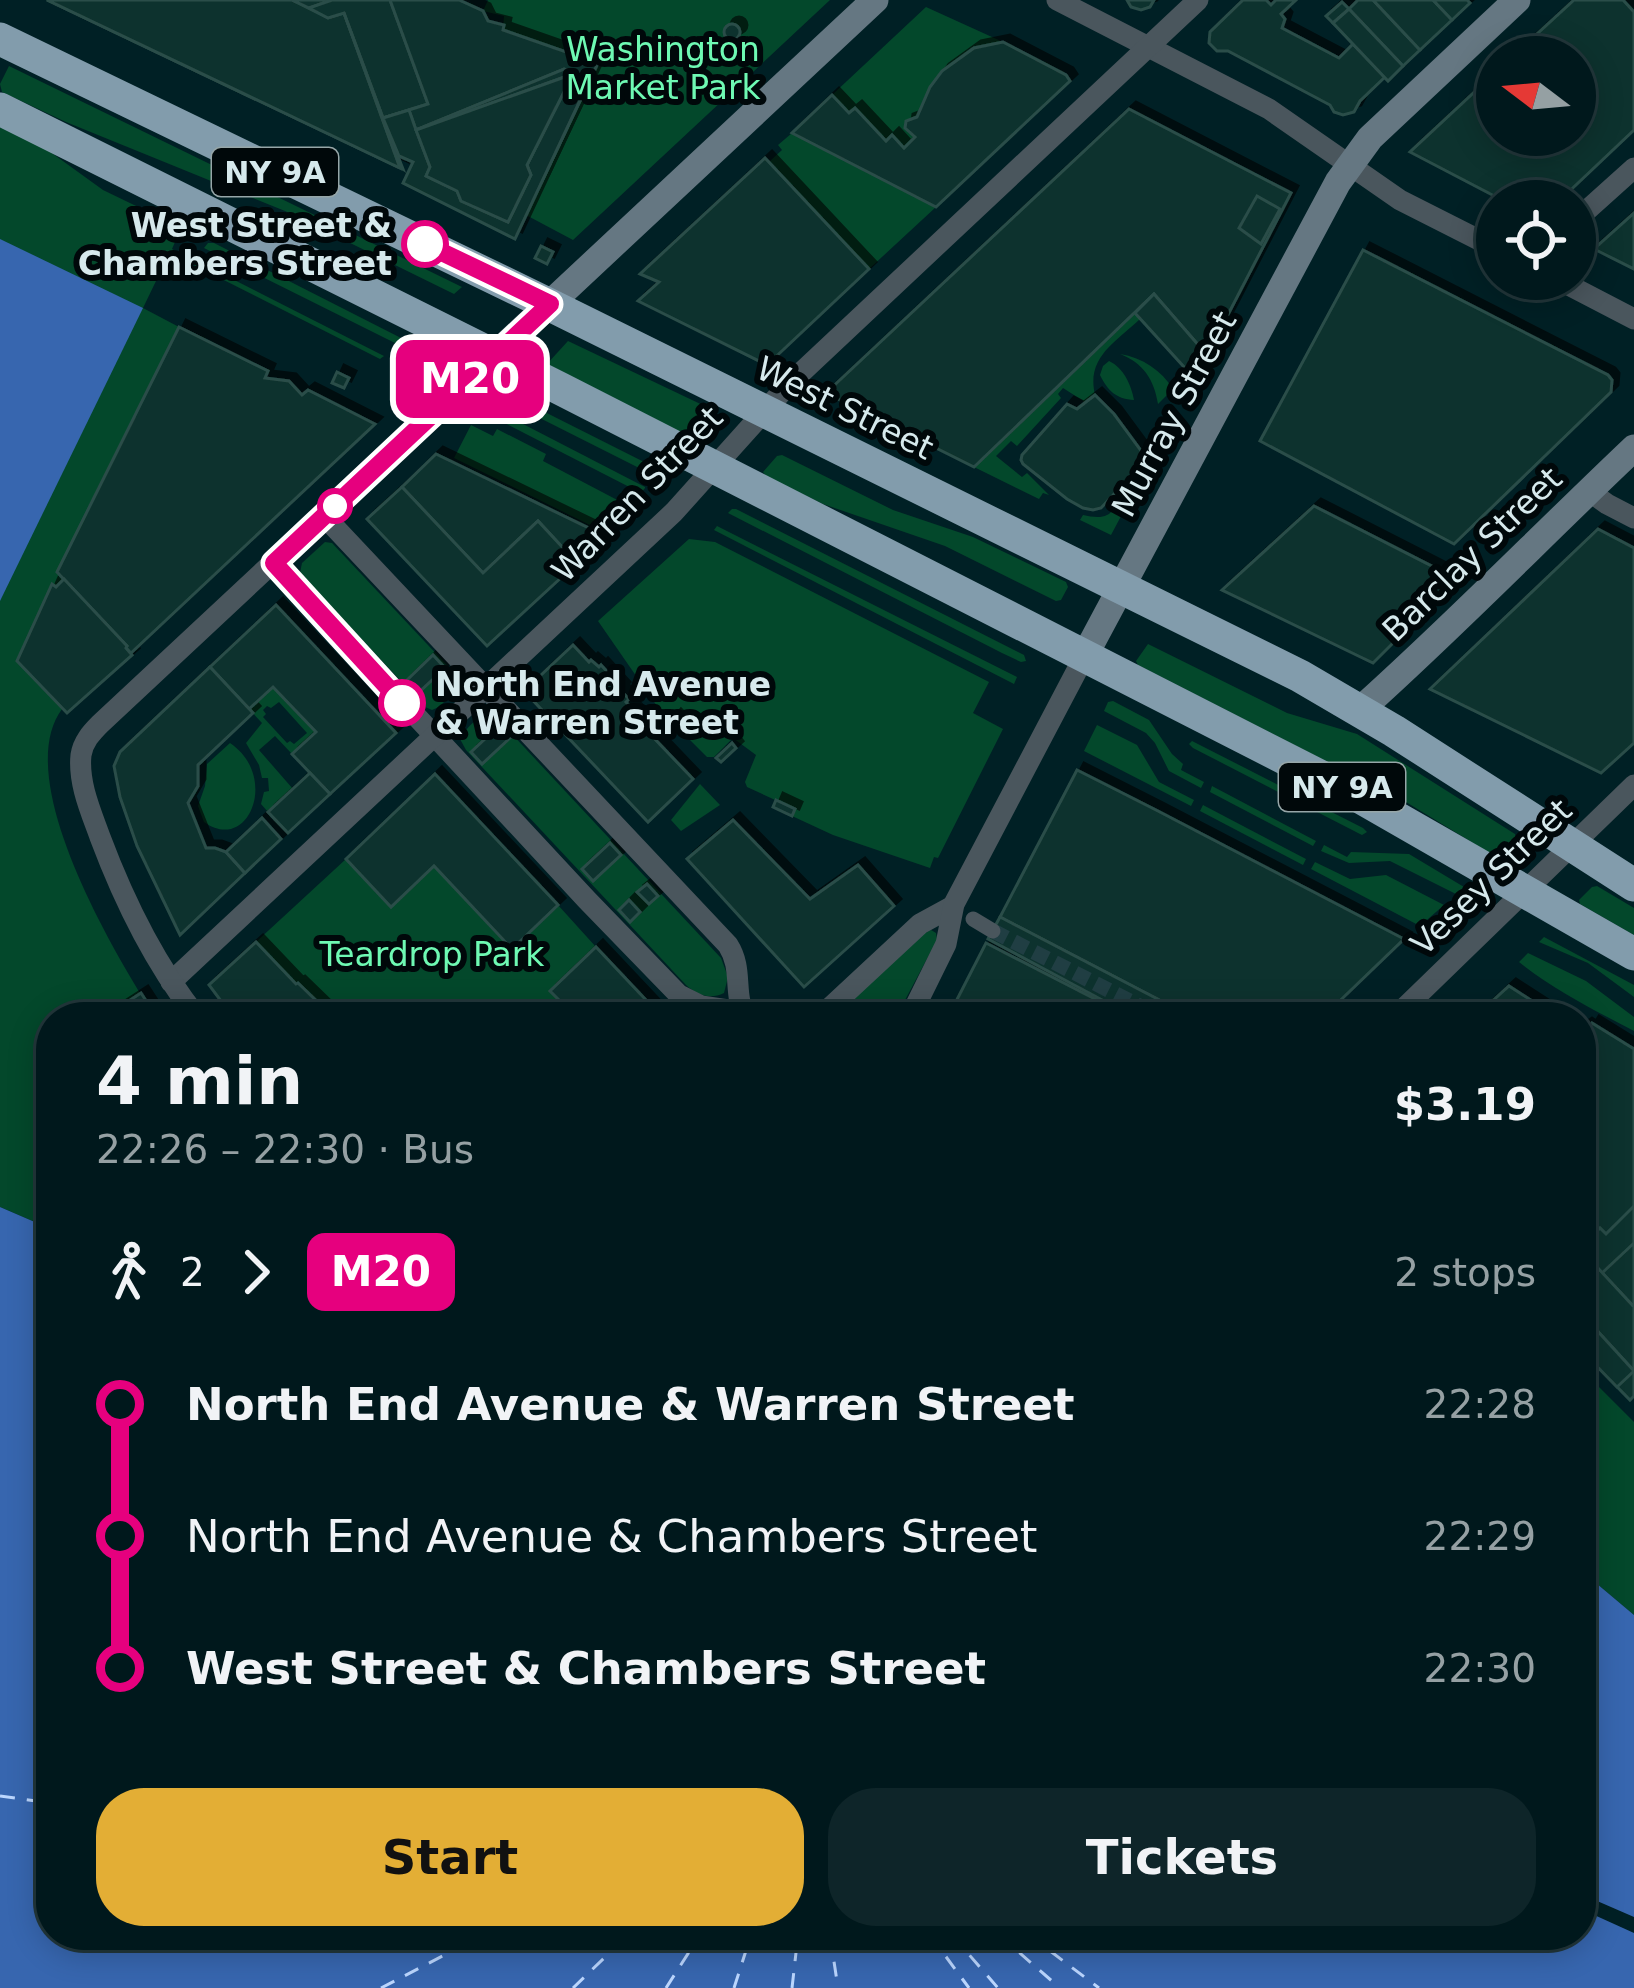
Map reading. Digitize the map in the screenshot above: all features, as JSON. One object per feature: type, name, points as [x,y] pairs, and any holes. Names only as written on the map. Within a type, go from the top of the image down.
[{"type":"highway","name":"West Street","points":[[0,39],[550,304],[1300,676],[1634,885]]},
{"type":"highway","name":"NY 9A","points":[[0,109],[1369,801],[1634,954]]},
{"type":"main road","points":[[494,356],[874,0]]},
{"type":"main road","name":"Murray Street","points":[[1084,657],[1350,164],[1370,138],[1517,0]]},
{"type":"main road","name":"Barclay Street","points":[[1360,710],[1634,448]]},
{"type":"street","points":[[1057,0],[1269,109],[1400,200],[1476,238]]},
{"type":"street","name":"Warren Street","points":[[171,982],[674,512],[789,383],[1198,0]]},
{"type":"street","points":[[1596,202],[1634,168]]},
{"type":"street","points":[[1596,299],[1634,319]]},
{"type":"street","points":[[186,1002],[140,927],[102,842],[84,789],[84,744],[494,356]]},
{"type":"street","points":[[1589,490],[1634,518]]},
{"type":"street","points":[[324,516],[728,945],[739,970],[743,1002]]},
{"type":"street","points":[[274,563],[679,995],[693,1002]]},
{"type":"street","name":"Murray Street","points":[[917,1002],[951,932],[953,906],[1084,657]]},
{"type":"street","name":"Vesey Street","points":[[1411,1002],[1634,785]]},
{"type":"street","name":"Murray Street","points":[[836,1002],[920,925],[953,906]]},
{"type":"street","points":[[973,919],[993,931]]},
{"type":"green space","name":"Washington Market Park","points":[[488,0],[830,0],[573,240],[526,215],[597,63],[503,30],[504,16],[483,11]]},
{"type":"green space","points":[[926,7],[1003,42],[973,50],[938,76],[917,117],[906,121],[915,137],[904,148],[892,136],[886,141],[855,108],[849,113],[832,95]]},
{"type":"green space","points":[[9,66],[462,287],[454,294],[285,211],[2,92],[0,84]]},
{"type":"green space","points":[[0,127],[49,151],[103,190],[188,231],[184,237],[178,235],[172,249],[181,254],[179,258],[169,254],[143,308],[179,327],[58,571],[64,579],[56,587],[51,585],[17,661],[62,709],[49,740],[49,778],[58,821],[94,910],[146,1002],[36,1002],[36,1223],[0,1207]]},
{"type":"green space","points":[[792,133],[936,207],[869,269],[770,161]]},
{"type":"green space","points":[[208,243],[403,339],[397,344],[204,248]]},
{"type":"green space","points":[[197,261],[384,356],[380,359],[194,265]]},
{"type":"green space","points":[[1135,313],[1140,319],[1099,360],[1095,395],[1085,402],[1063,388],[1058,394],[1061,398],[1017,446],[1011,441],[996,456],[1022,477],[1027,473],[1049,495],[1043,493],[1039,499],[974,467]]},
{"type":"green space","points":[[568,341],[711,409],[712,414],[688,436],[547,364]]},
{"type":"green space","points":[[1120,354],[1151,366],[1173,389],[1158,404],[1146,373]]},
{"type":"green space","points":[[1109,361],[1126,378],[1134,400],[1117,396],[1103,381],[1100,375]]},
{"type":"green space","points":[[513,396],[656,468],[657,474],[506,401]]},
{"type":"green space","points":[[496,410],[645,488],[641,493],[491,416]]},
{"type":"green space","points":[[471,425],[493,436],[497,429],[546,454],[543,461],[623,503],[596,528],[454,458]]},
{"type":"green space","points":[[782,455],[893,510],[973,537],[1068,587],[1056,601],[945,546],[823,504],[766,476],[763,472]]},
{"type":"green space","points":[[1129,478],[1135,490],[1111,535],[1080,520],[1083,515],[1111,512],[1116,503],[1112,495]]},
{"type":"green space","points":[[732,509],[1024,655],[1026,661],[728,513]]},
{"type":"green space","points":[[717,526],[1017,677],[1014,684],[714,530]]},
{"type":"green space","points":[[689,539],[715,542],[989,682],[973,713],[1003,729],[930,868],[792,816],[795,809],[747,787],[756,755],[733,738],[714,757],[707,757],[659,709],[598,621]]},
{"type":"green space","points":[[325,542],[332,543],[459,678],[459,687],[439,707],[425,707],[300,573],[302,563]]},
{"type":"green space","points":[[1148,644],[1287,713],[1357,734],[1516,838],[1496,857],[1406,802],[1138,665]]},
{"type":"green space","points":[[273,687],[316,732],[292,754],[275,736],[259,750],[293,789],[268,812],[261,804],[264,792],[269,791],[268,778],[262,778],[246,743],[262,723],[249,709]],"holes":[[[279,702],[307,733],[294,744],[287,743],[263,717],[263,710]]]},
{"type":"green space","points":[[1113,701],[1149,720],[1183,764],[1181,770],[1204,782],[1201,788],[1169,771],[1146,733],[1104,711]]},
{"type":"green space","points":[[488,714],[496,717],[721,958],[728,977],[724,993],[704,995],[686,985],[466,750],[462,735]]},
{"type":"green space","points":[[1097,725],[1137,745],[1159,782],[1194,800],[1191,806],[1084,751]]},
{"type":"green space","points":[[1192,741],[1367,832],[1362,835],[1193,748]]},
{"type":"green space","points":[[230,743],[245,757],[255,791],[245,820],[234,828],[220,829],[204,822],[198,806],[207,764]]},
{"type":"green space","points":[[700,784],[720,805],[681,831],[671,820]]},
{"type":"green space","points":[[1212,786],[1316,841],[1313,846],[1210,792]]},
{"type":"green space","points":[[1203,805],[1306,859],[1303,865],[1200,811]]},
{"type":"green space","points":[[1324,845],[1347,857],[1351,852],[1409,854],[1464,887],[1456,894],[1390,861],[1349,863],[1321,851]]},
{"type":"green space","name":"Teardrop Park","points":[[346,859],[391,906],[434,866],[511,949],[558,905],[596,947],[550,990],[561,1002],[318,1002],[256,942]]},
{"type":"green space","points":[[1315,862],[1350,879],[1386,875],[1444,905],[1420,926],[1311,869]]},
{"type":"green space","points":[[1597,886],[1634,908],[1634,935],[1580,904]]},
{"type":"green space","points":[[931,930],[937,940],[904,1002],[850,1002]]},
{"type":"green space","points":[[1544,937],[1634,985],[1634,997],[1588,963],[1539,942]]},
{"type":"green space","points":[[1528,953],[1586,981],[1634,1017],[1634,1031],[1596,1010],[1596,1002],[1581,1002],[1519,962]]},
{"type":"green space","points":[[1596,1384],[1634,1422],[1634,1615],[1596,1583]]},
{"type":"water","points":[[0,239],[143,308],[0,601]]},
{"type":"water","points":[[0,1207],[36,1223],[36,1950],[1596,1950],[1596,1916],[1634,1933],[1634,1988],[0,1988]]},
{"type":"water","points":[[1596,1583],[1634,1615],[1634,1917],[1596,1901]]},
{"type":"building","points":[[47,0],[50,0],[400,168]]},
{"type":"building","points":[[47,0],[292,0],[328,18],[344,13],[400,168]]},
{"type":"building","points":[[292,0],[332,0],[309,8]]},
{"type":"building","points":[[332,0],[390,0],[428,104],[383,118],[344,13],[328,18],[309,8]]},
{"type":"building","points":[[390,0],[459,0],[483,11],[488,21],[504,25],[503,30],[598,63],[541,183],[590,79],[564,69],[416,130],[409,110],[383,118],[428,104]]},
{"type":"building","points":[[1127,0],[1154,0],[1141,10]]},
{"type":"building","points":[[1243,0],[1266,0],[1271,5],[1276,0],[1296,0],[1281,14],[1285,19],[1282,28],[1339,58],[1353,44],[1385,77],[1354,112],[1343,115],[1228,51],[1217,51],[1209,43],[1210,32]]},
{"type":"building","points":[[1358,0],[1373,0],[1420,50],[1403,66],[1349,9]]},
{"type":"building","points":[[1373,0],[1433,0],[1452,20],[1420,50]]},
{"type":"building","points":[[1433,0],[1467,0],[1470,3],[1452,20]]},
{"type":"building","points":[[1574,0],[1623,0],[1634,12],[1634,130],[1581,180],[1476,180],[1476,186],[1410,152],[1476,91],[1476,156],[1596,156],[1596,36],[1535,36]]},
{"type":"building","points":[[1342,2],[1349,9],[1333,23],[1326,16]]},
{"type":"building","points":[[1349,9],[1403,66],[1388,81],[1333,23]]},
{"type":"building","points":[[344,13],[383,118],[403,169],[400,167]]},
{"type":"building","points":[[732,24],[740,32],[732,40],[724,32]]},
{"type":"building","points":[[1003,42],[1070,81],[936,207],[792,133],[832,95],[849,113],[855,108],[886,141],[892,135],[904,148],[915,137],[905,128],[906,121],[917,117],[942,71],[974,48]]},
{"type":"building","points":[[564,69],[590,79],[515,239],[403,183],[413,162],[399,156],[383,118],[409,110],[416,130]]},
{"type":"building","points":[[573,74],[527,165],[531,175],[508,222],[461,201],[457,191],[426,176],[430,167],[416,130]]},
{"type":"building","points":[[573,74],[527,165],[531,175],[508,222],[461,201],[457,191],[426,176],[430,167],[416,130]]},
{"type":"building","points":[[1129,109],[1291,193],[1207,355],[1154,294],[974,467],[826,393]]},
{"type":"building","points":[[765,158],[869,269],[767,365],[638,301],[659,282],[640,274]]},
{"type":"building","points":[[1257,196],[1280,209],[1261,244],[1239,228]]},
{"type":"building","points":[[1634,213],[1634,269],[1596,247]]},
{"type":"building","points":[[541,246],[553,252],[547,264],[535,258]]},
{"type":"building","points":[[1363,250],[1612,380],[1611,392],[1454,544],[1260,441]]},
{"type":"building","points":[[1154,294],[1207,355],[1195,379],[1135,313]]},
{"type":"building","points":[[179,327],[268,371],[265,378],[289,381],[302,395],[308,390],[375,424],[131,653],[57,572]]},
{"type":"building","points":[[337,372],[349,378],[344,388],[332,383]]},
{"type":"building","points":[[1095,395],[1145,456],[1101,508],[1093,510],[1067,499],[1021,460],[1067,404],[1077,409]]},
{"type":"building","points":[[436,454],[601,534],[574,560],[538,521],[483,573],[402,487]]},
{"type":"building","points":[[402,487],[483,573],[538,521],[577,563],[487,646],[367,519]]},
{"type":"building","points":[[1314,506],[1457,579],[1373,663],[1222,590]]},
{"type":"building","points":[[1598,529],[1634,548],[1634,743],[1601,773],[1430,689]]},
{"type":"building","points":[[64,579],[132,655],[67,713],[17,661],[52,584],[56,587]]},
{"type":"building","points":[[276,605],[396,733],[330,794],[292,754],[316,732],[273,687],[249,709],[210,667]]},
{"type":"building","points":[[573,645],[623,689],[626,702],[654,732],[651,735],[693,779],[648,822],[524,691]]},
{"type":"building","points":[[433,655],[445,668],[417,694],[406,681]]},
{"type":"building","points":[[210,667],[253,713],[198,765],[198,786],[188,803],[206,848],[226,852],[245,873],[180,935],[137,846],[114,766],[120,752]]},
{"type":"building","points":[[674,716],[689,731],[684,736],[670,721]]},
{"type":"building","points":[[499,726],[510,738],[482,764],[471,752]]},
{"type":"building","points":[[732,743],[736,748],[721,762],[716,758]]},
{"type":"building","points":[[1077,770],[1404,939],[1339,1002],[1163,1002],[1000,917]]},
{"type":"building","points":[[310,773],[330,794],[288,833],[268,812]]},
{"type":"building","points":[[435,774],[558,905],[512,949],[434,866],[391,907],[346,859]]},
{"type":"building","points":[[776,800],[795,809],[792,816],[773,807]]},
{"type":"building","points":[[262,818],[281,839],[245,873],[226,852]]},
{"type":"building","points":[[733,820],[810,899],[858,865],[894,906],[804,987],[687,859]]},
{"type":"building","points":[[610,843],[621,855],[593,881],[582,869]]},
{"type":"building","points":[[647,884],[658,896],[649,904],[637,892]]},
{"type":"building","points":[[629,900],[640,912],[630,922],[619,910]]},
{"type":"building","points":[[1000,917],[1163,1002],[1106,1002],[988,939]]},
{"type":"building","points":[[256,942],[318,1002],[222,1002],[209,985]]},
{"type":"building","points":[[986,943],[1101,1002],[956,1002]]},
{"type":"building","points":[[596,947],[648,1002],[561,1002],[550,991]]},
{"type":"building","points":[[1509,986],[1534,1002],[1491,1002]]},
{"type":"building","points":[[1596,1025],[1634,1049],[1634,1207],[1606,1234],[1600,1228],[1596,1232]]},
{"type":"building","points":[[1634,1206],[1634,1396],[1630,1400],[1596,1365],[1596,1232],[1600,1228],[1606,1234]]},
{"type":"building","points":[[1634,1245],[1634,1307],[1602,1273]]},
{"type":"building","points":[[1596,1268],[1634,1307],[1634,1371],[1596,1329]]},
{"type":"building","points":[[1596,1329],[1634,1371],[1617,1387],[1596,1365]]},
{"type":"ferry route","points":[[0,1796],[36,1801]]},
{"type":"ferry route","points":[[381,1988],[454,1950]]},
{"type":"ferry route","points":[[573,1988],[612,1950]]},
{"type":"ferry route","points":[[666,1988],[690,1950]]},
{"type":"ferry route","points":[[734,1988],[746,1950]]},
{"type":"ferry route","points":[[792,1988],[796,1950]]},
{"type":"ferry route","points":[[832,1950],[838,1988]]},
{"type":"ferry route","points":[[941,1950],[969,1988]]},
{"type":"ferry route","points":[[965,1950],[998,1988]]},
{"type":"ferry route","points":[[1016,1950],[1060,1988]]},
{"type":"ferry route","points":[[1049,1950],[1099,1988]]},
{"type":"tunnel","points":[[993,931],[1132,1002]]},
{"type":"bus line","name":"M20","points":[[402,703],[274,563],[550,304],[425,244]]},
{"type":"place","name":"West Street & Chambers Street","points":[[425,244]]},
{"type":"place","name":"North End Avenue & Warren Street","points":[[402,703]]}]
